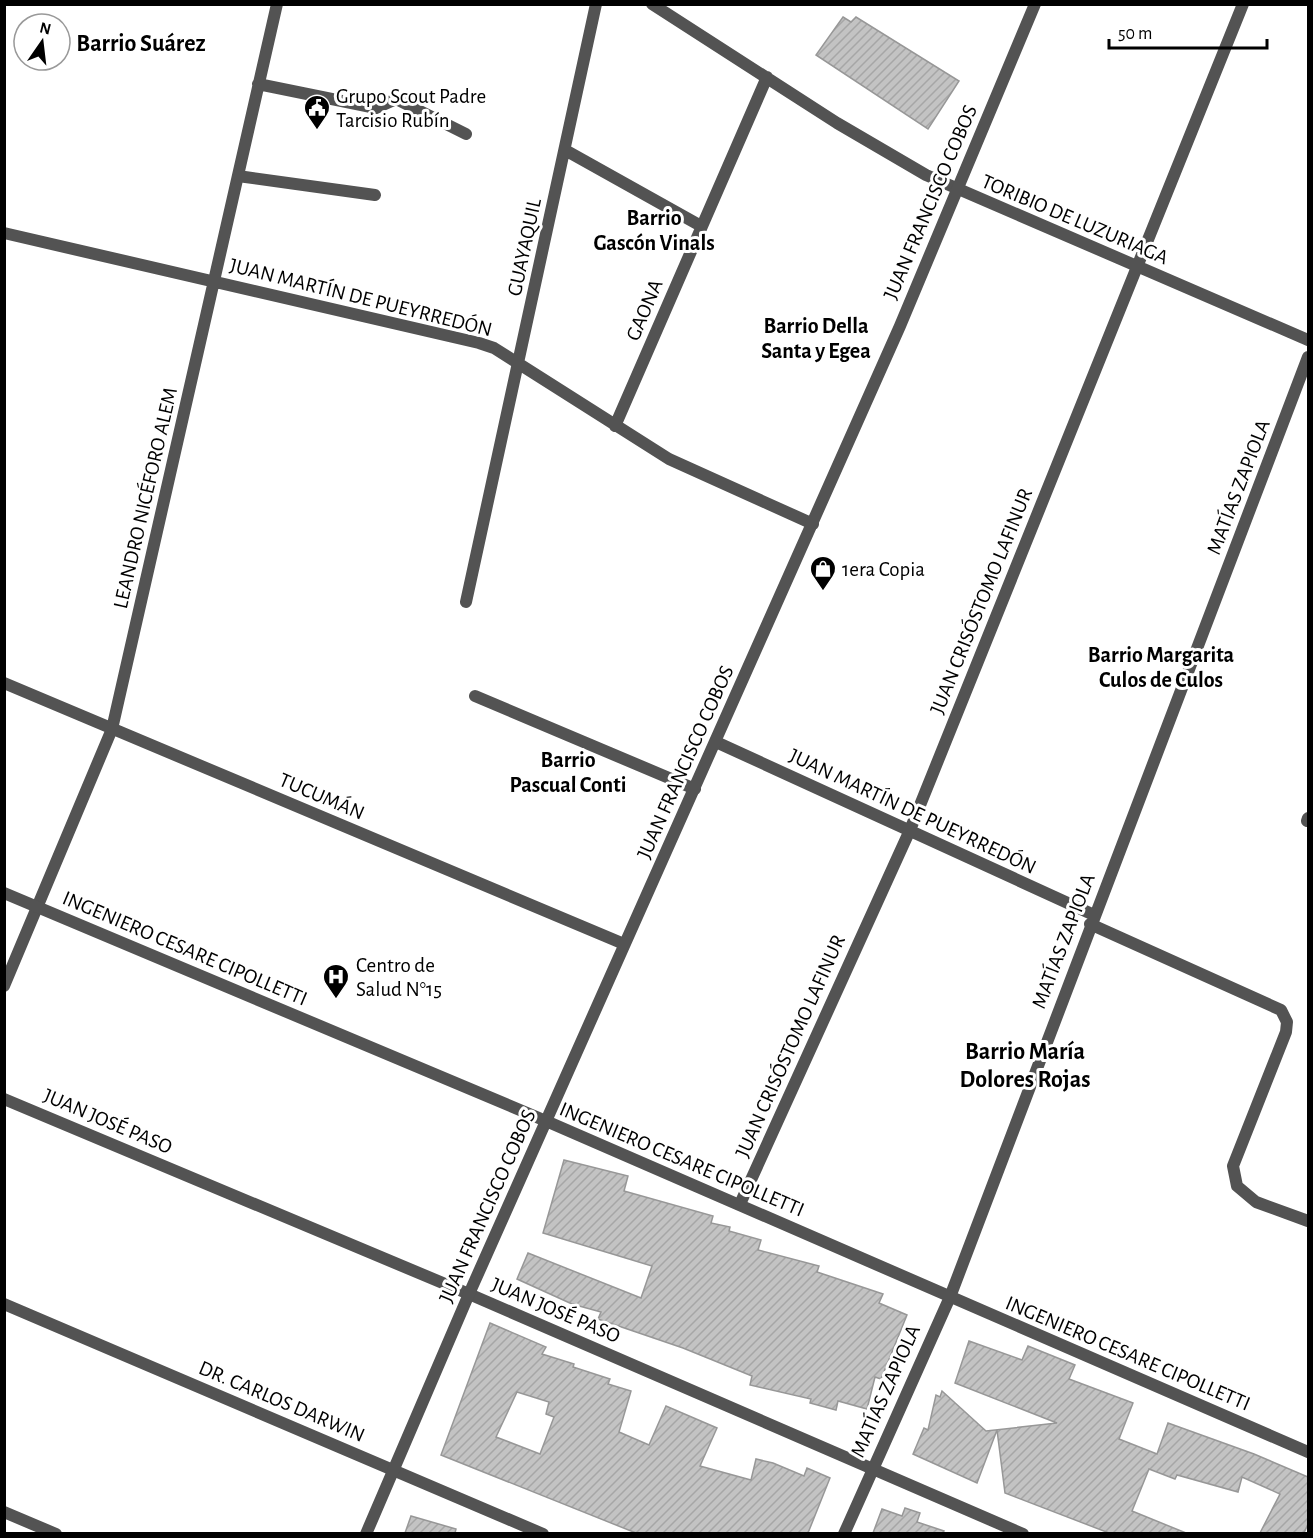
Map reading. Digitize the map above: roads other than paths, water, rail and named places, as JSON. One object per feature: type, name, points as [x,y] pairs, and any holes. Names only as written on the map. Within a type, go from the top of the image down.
[{"type":"street","name":"LEANDRO NICÉFORO ALEM","points":[[4,986],[112,729],[277,4]]},
{"type":"street","name":"GUAYAQUIL","points":[[466,602],[596,4]]},
{"type":"street","name":"TORIBIO DE LUZURIAGA","points":[[652,4],[897,160],[956,190],[1308,340]]},
{"type":"street","name":"JUAN FRANCISCO COBOS","points":[[366,1533],[624,944],[813,524],[1035,4]]},
{"type":"street","name":"JUAN CRISÓSTOMO LAFINUR","points":[[740,1204],[910,830],[1243,4]]},
{"type":"street","name":"GAONA","points":[[615,426],[767,77]]},
{"type":"street","points":[[258,84],[376,108],[396,99],[466,134]]},
{"type":"street","points":[[565,150],[701,226]]},
{"type":"street","points":[[238,176],[375,195]]},
{"type":"street","name":"JUAN MARTÍN DE PUEYRREDÓN","points":[[4,232],[464,338],[494,348],[669,459],[813,524]]},
{"type":"street","name":"MATÍAS ZAPIOLA","points":[[844,1533],[950,1297],[1308,357]]},
{"type":"street","name":"TUCUMÁN","points":[[4,683],[624,944]]},
{"type":"street","points":[[476,696],[695,789]]},
{"type":"street","name":"JUAN MARTÍN DE PUEYRREDÓN","points":[[716,742],[910,830],[1281,1010],[1287,1022],[1286,1032],[1233,1166],[1237,1186],[1256,1202],[1308,1221]]},
{"type":"street","name":"INGENIERO CESARE CIPOLLETTI","points":[[4,893],[740,1204],[1308,1452]]},
{"type":"street","name":"JUAN JOSÉ PASO","points":[[4,1099],[469,1294],[1023,1533]]},
{"type":"street","name":"DR. CARLOS DARWIN","points":[[4,1304],[543,1533]]},
{"type":"street","points":[[4,1512],[56,1533]]},
{"type":"place","name":"Grupo Scout Padre Tarcisio Rubín","points":[[317,131]]},
{"type":"place","name":"1era Copia","points":[[823,592]]},
{"type":"place","name":"Centro de Salud N°15","points":[[336,1000]]},
{"type":"district","name":"Barrio Suárez","points":[[141,43]]},
{"type":"district","name":"Barrio Gascón Vinals","points":[[654,230]]},
{"type":"district","name":"Barrio Della Santa y Egea","points":[[816,338]]},
{"type":"district","name":"Barrio Margarita Culos de Culos","points":[[1161,666]]},
{"type":"district","name":"Barrio Pascual Conti","points":[[568,772]]},
{"type":"district","name":"Barrio María Dolores Rojas","points":[[1025,1065]]}]
